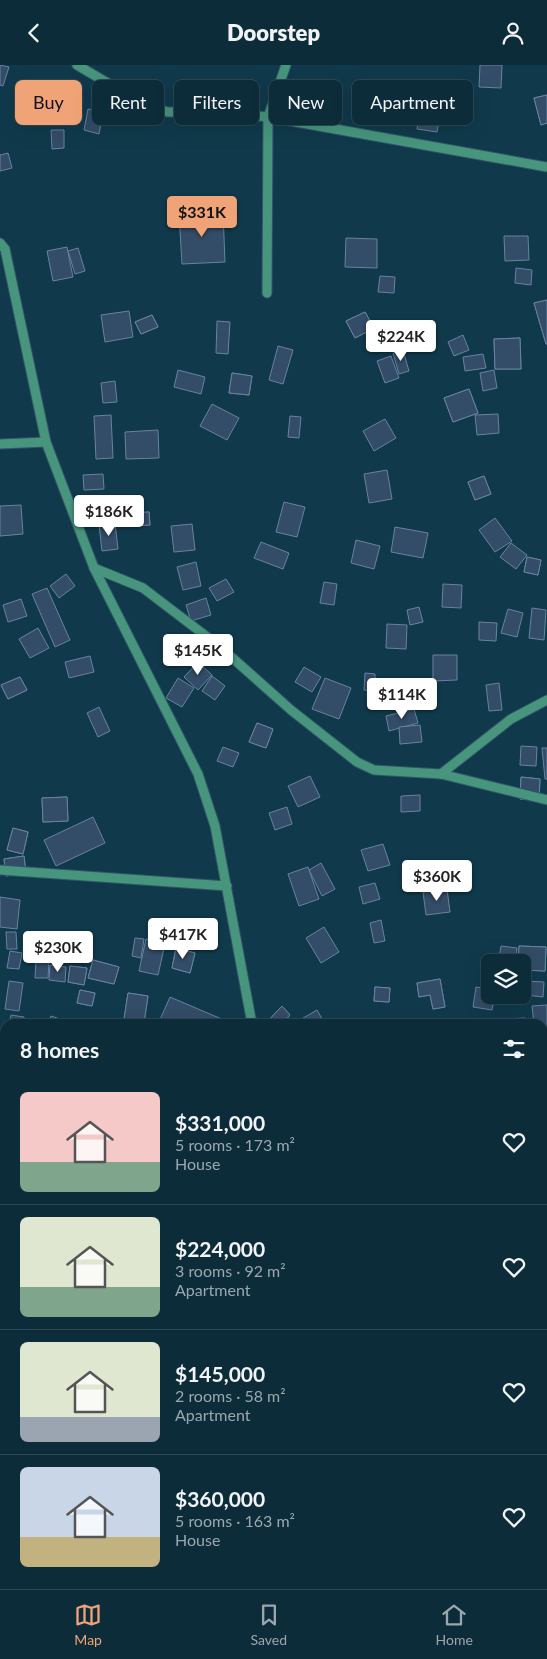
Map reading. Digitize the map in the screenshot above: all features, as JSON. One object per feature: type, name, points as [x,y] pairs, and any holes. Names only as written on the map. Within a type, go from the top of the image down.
[{"type":"street","points":[[76,65],[145,105],[168,112],[218,112],[268,117],[547,167]]},
{"type":"street","points":[[267,293],[268,117],[286,65]]},
{"type":"street","points":[[0,243],[4,249],[46,442],[94,568],[198,774],[215,827],[251,1019]]},
{"type":"street","points":[[0,444],[46,442]]},
{"type":"street","points":[[94,568],[143,588],[219,646],[291,710],[357,762],[374,770],[441,774],[547,800]]},
{"type":"street","points":[[441,774],[511,719],[547,700]]},
{"type":"street","points":[[0,870],[227,886]]},
{"type":"building","points":[[0,65],[9,67],[3,86],[0,85]]},
{"type":"building","points":[[480,65],[502,65],[501,88],[479,87]]},
{"type":"building","points":[[547,95],[547,123],[541,125],[534,98]]},
{"type":"building","points":[[547,95],[547,123],[541,125],[534,98]]},
{"type":"building","points":[[88,109],[92,110],[92,125],[101,125],[99,134],[84,130]]},
{"type":"building","points":[[418,125],[438,125],[437,132],[417,129]]},
{"type":"building","points":[[51,130],[64,130],[64,148],[52,149]]},
{"type":"building","points":[[8,153],[12,168],[0,171],[0,155]]},
{"type":"building","points":[[223,212],[225,262],[182,264],[179,214]]},
{"type":"building","points":[[504,236],[528,236],[529,260],[505,261]]},
{"type":"building","points":[[346,238],[377,239],[377,268],[345,267]]},
{"type":"building","points":[[67,247],[73,277],[53,281],[47,251]]},
{"type":"building","points":[[78,248],[85,271],[75,274],[68,251]]},
{"type":"building","points":[[516,268],[532,270],[531,285],[515,283]]},
{"type":"building","points":[[380,276],[395,277],[394,293],[378,292]]},
{"type":"building","points":[[547,300],[547,344],[546,344],[534,303]]},
{"type":"building","points":[[547,300],[547,344],[546,344],[534,303]]},
{"type":"building","points":[[129,311],[133,337],[105,342],[101,315]]},
{"type":"building","points":[[365,312],[374,328],[355,338],[346,321]]},
{"type":"building","points":[[365,312],[374,328],[355,338],[346,321]]},
{"type":"building","points":[[152,315],[158,327],[141,334],[135,322]]},
{"type":"building","points":[[152,315],[158,327],[141,334],[135,322]]},
{"type":"building","points":[[217,321],[230,322],[228,354],[216,353]]},
{"type":"building","points":[[424,325],[430,340],[418,345],[411,331]]},
{"type":"building","points":[[463,335],[469,350],[454,356],[448,342]]},
{"type":"building","points":[[520,338],[521,369],[495,369],[494,339]]},
{"type":"building","points":[[520,338],[521,369],[495,369],[494,339]]},
{"type":"building","points":[[278,346],[293,350],[283,384],[269,380]]},
{"type":"building","points":[[403,350],[409,371],[399,374],[393,353]]},
{"type":"building","points":[[483,354],[486,368],[465,371],[463,357]]},
{"type":"building","points":[[391,356],[399,378],[385,383],[377,361]]},
{"type":"building","points":[[178,370],[205,377],[201,394],[174,387]]},
{"type":"building","points":[[494,370],[497,388],[483,391],[480,373]]},
{"type":"building","points":[[232,373],[252,376],[249,395],[229,393]]},
{"type":"building","points":[[232,373],[252,376],[249,395],[229,393]]},
{"type":"building","points":[[115,381],[117,402],[103,403],[101,383]]},
{"type":"building","points":[[469,389],[478,413],[453,422],[444,398]]},
{"type":"building","points":[[469,389],[478,413],[453,422],[444,398]]},
{"type":"building","points":[[212,404],[239,418],[227,440],[200,426]]},
{"type":"building","points":[[498,414],[499,433],[477,435],[475,415]]},
{"type":"building","points":[[111,415],[113,458],[96,459],[94,416]]},
{"type":"building","points":[[290,416],[301,417],[299,438],[288,437]]},
{"type":"building","points":[[385,419],[396,438],[374,451],[363,431]]},
{"type":"building","points":[[158,430],[159,458],[126,459],[125,432]]},
{"type":"building","points":[[387,470],[392,499],[369,503],[364,474]]},
{"type":"building","points":[[103,474],[104,489],[84,490],[83,475]]},
{"type":"building","points":[[484,476],[491,494],[475,500],[468,482]]},
{"type":"building","points":[[484,476],[491,494],[475,500],[468,482]]},
{"type":"building","points":[[284,502],[305,507],[297,537],[276,532]]},
{"type":"building","points":[[21,505],[23,534],[0,536],[0,506]]},
{"type":"building","points":[[149,512],[150,525],[132,526],[131,513]]},
{"type":"building","points":[[149,512],[150,525],[132,526],[131,513]]},
{"type":"building","points":[[495,518],[512,541],[495,552],[479,530]]},
{"type":"building","points":[[115,523],[118,549],[102,551],[99,525]]},
{"type":"building","points":[[192,524],[195,550],[174,552],[171,526]]},
{"type":"building","points":[[395,527],[428,533],[423,558],[391,552]]},
{"type":"building","points":[[356,540],[380,546],[374,569],[351,563]]},
{"type":"building","points":[[261,542],[289,553],[283,569],[254,558]]},
{"type":"building","points":[[511,543],[527,555],[516,569],[500,557]]},
{"type":"building","points":[[527,557],[541,560],[538,575],[524,572]]},
{"type":"building","points":[[527,557],[541,560],[538,575],[524,572]]},
{"type":"building","points":[[196,562],[201,586],[183,590],[177,567]]},
{"type":"building","points":[[66,574],[75,586],[59,598],[50,586]]},
{"type":"building","points":[[226,579],[234,592],[217,601],[209,588]]},
{"type":"building","points":[[324,582],[337,584],[334,605],[320,603]]},
{"type":"building","points":[[443,584],[462,585],[461,608],[442,607]]},
{"type":"building","points":[[47,588],[70,640],[55,647],[32,594]]},
{"type":"building","points":[[206,598],[211,615],[191,621],[186,605]]},
{"type":"building","points":[[21,599],[27,616],[8,622],[3,605]]},
{"type":"building","points":[[419,607],[423,622],[410,625],[407,610]]},
{"type":"building","points":[[532,608],[546,610],[544,640],[529,638]]},
{"type":"building","points":[[508,609],[523,613],[517,637],[501,633]]},
{"type":"building","points":[[479,622],[497,623],[496,641],[479,640]]},
{"type":"building","points":[[387,624],[407,625],[406,649],[386,648]]},
{"type":"building","points":[[38,628],[49,648],[30,658],[19,639]]},
{"type":"building","points":[[433,655],[457,655],[457,680],[433,681]]},
{"type":"building","points":[[90,656],[94,672],[69,678],[65,662]]},
{"type":"building","points":[[198,662],[212,675],[198,690],[184,677]]},
{"type":"building","points":[[304,667],[321,677],[312,692],[295,682]]},
{"type":"building","points":[[365,673],[375,674],[375,691],[364,690]]},
{"type":"building","points":[[212,676],[225,686],[215,700],[202,691]]},
{"type":"building","points":[[20,677],[27,690],[8,699],[1,685]]},
{"type":"building","points":[[20,677],[27,690],[8,699],[1,685]]},
{"type":"building","points":[[178,678],[194,688],[182,707],[166,698]]},
{"type":"building","points":[[325,678],[351,688],[339,719],[312,709]]},
{"type":"building","points":[[499,683],[502,710],[489,711],[486,685]]},
{"type":"building","points":[[99,707],[110,731],[98,737],[87,713]]},
{"type":"building","points":[[414,709],[418,723],[389,731],[386,716]]},
{"type":"building","points":[[257,723],[273,729],[266,748],[249,742]]},
{"type":"building","points":[[257,723],[273,729],[266,748],[249,742]]},
{"type":"building","points":[[420,725],[422,742],[400,744],[399,727]]},
{"type":"building","points":[[521,746],[537,747],[536,766],[520,765]]},
{"type":"building","points":[[223,747],[239,753],[233,767],[217,761]]},
{"type":"building","points":[[542,748],[547,748],[547,779],[545,779]]},
{"type":"building","points":[[310,776],[320,797],[298,807],[288,786]]},
{"type":"building","points":[[521,777],[540,779],[539,800],[520,799]]},
{"type":"building","points":[[521,777],[540,779],[539,800],[520,799]]},
{"type":"building","points":[[420,795],[420,811],[401,812],[401,796]]},
{"type":"building","points":[[67,797],[68,821],[43,822],[42,798]]},
{"type":"building","points":[[67,797],[68,821],[43,822],[42,798]]},
{"type":"building","points":[[287,807],[292,824],[275,830],[269,813]]},
{"type":"building","points":[[93,817],[105,843],[56,866],[44,840]]},
{"type":"building","points":[[13,828],[28,832],[23,854],[7,850]]},
{"type":"building","points":[[13,828],[28,832],[23,854],[7,850]]},
{"type":"building","points":[[383,844],[390,865],[368,871],[361,850]]},
{"type":"building","points":[[24,856],[26,873],[6,876],[4,859]]},
{"type":"building","points":[[24,856],[26,873],[6,876],[4,859]]},
{"type":"building","points":[[321,863],[335,889],[322,896],[309,870]]},
{"type":"building","points":[[308,867],[319,899],[299,906],[288,874]]},
{"type":"building","points":[[428,870],[429,890],[412,890],[411,871]]},
{"type":"building","points":[[375,883],[380,899],[363,904],[359,887]]},
{"type":"building","points":[[447,889],[450,912],[426,915],[423,892]]},
{"type":"building","points":[[0,897],[20,900],[17,929],[0,927]]},
{"type":"building","points":[[381,920],[385,941],[374,943],[370,923]]},
{"type":"building","points":[[324,927],[339,952],[321,963],[306,938]]},
{"type":"building","points":[[6,932],[16,932],[17,949],[7,949]]},
{"type":"building","points":[[37,938],[52,939],[51,958],[36,957]]},
{"type":"building","points":[[135,938],[144,939],[141,958],[132,956]]},
{"type":"building","points":[[146,939],[165,944],[158,975],[139,971]]},
{"type":"building","points":[[501,946],[517,948],[516,954],[500,954]]},
{"type":"building","points":[[519,946],[546,947],[545,971],[531,970],[531,954],[519,954]]},
{"type":"building","points":[[519,946],[546,947],[545,971],[531,970],[531,954],[519,954]]},
{"type":"building","points":[[176,948],[195,953],[190,973],[172,968]]},
{"type":"building","points":[[176,948],[195,953],[190,973],[172,968]]},
{"type":"building","points":[[10,951],[22,953],[19,969],[7,968]]},
{"type":"building","points":[[36,959],[49,960],[48,978],[35,978]]},
{"type":"building","points":[[93,960],[119,967],[114,984],[88,978]]},
{"type":"building","points":[[93,960],[119,967],[114,984],[88,978]]},
{"type":"building","points":[[50,965],[66,967],[65,982],[49,980]]},
{"type":"building","points":[[70,966],[87,968],[84,985],[68,982]]},
{"type":"building","points":[[70,966],[87,968],[84,985],[68,982]]},
{"type":"building","points":[[440,979],[445,1007],[433,1009],[430,995],[419,997],[417,983]]},
{"type":"building","points":[[440,979],[445,1007],[433,1009],[430,995],[419,997],[417,983]]},
{"type":"building","points":[[9,981],[23,983],[19,1011],[5,1009]]},
{"type":"building","points":[[531,981],[544,982],[543,997],[531,996]]},
{"type":"building","points":[[375,987],[390,988],[389,1002],[374,1001]]},
{"type":"building","points":[[375,987],[390,988],[389,1002],[374,1001]]},
{"type":"building","points":[[476,987],[481,988],[481,1004],[493,1004],[492,1010],[473,1007]]},
{"type":"building","points":[[80,990],[95,993],[92,1006],[77,1003]]},
{"type":"building","points":[[80,990],[95,993],[92,1006],[77,1003]]},
{"type":"building","points":[[128,993],[148,996],[145,1019],[124,1019]]},
{"type":"building","points":[[128,993],[148,996],[145,1019],[124,1019]]},
{"type":"building","points":[[170,997],[222,1019],[160,1019]]},
{"type":"building","points":[[547,1005],[547,1019],[533,1019],[532,1006]]},
{"type":"building","points":[[282,1006],[290,1015],[286,1019],[270,1019]]},
{"type":"building","points":[[282,1006],[290,1015],[286,1019],[270,1019]]},
{"type":"building","points":[[317,1010],[322,1019],[302,1019]]},
{"type":"building","points":[[11,1015],[24,1017],[24,1019],[10,1019]]}]
